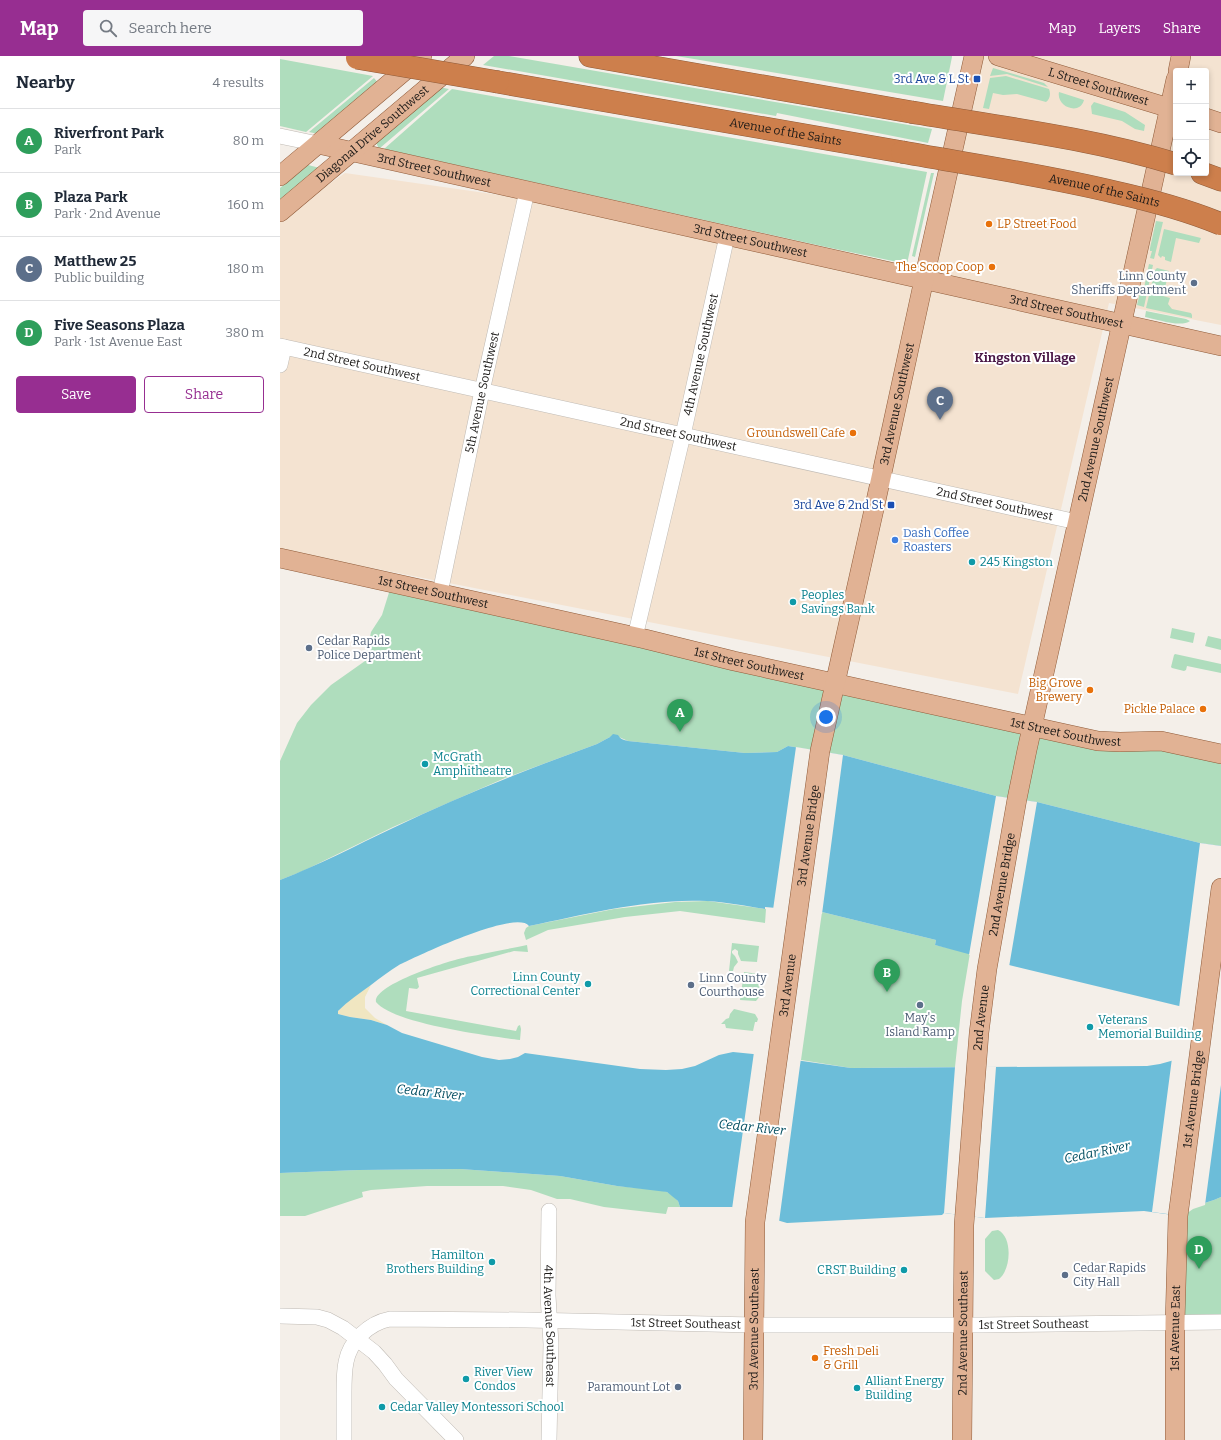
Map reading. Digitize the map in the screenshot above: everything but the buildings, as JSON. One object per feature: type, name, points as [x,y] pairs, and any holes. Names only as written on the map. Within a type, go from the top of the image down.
[{"type":"highway","points":[[590,56],[1081,141],[1132,152],[1173,163]]},
{"type":"highway","name":"Avenue of the Saints","points":[[351,57],[1079,184],[1140,198],[1182,210],[1221,224]]},
{"type":"highway","points":[[1209,176],[1221,180]]},
{"type":"main road","points":[[280,176],[422,56]]},
{"type":"main road","name":"Diagonal Drive Southwest","points":[[280,212],[465,56]]},
{"type":"main road","name":"3rd Avenue Southwest","points":[[820,751],[974,56]]},
{"type":"main road","name":"L Street Southwest","points":[[998,56],[1173,109]]},
{"type":"main road","points":[[1179,68],[1181,56]]},
{"type":"main road","points":[[352,152],[364,118],[388,85]]},
{"type":"main road","name":"2nd Avenue Southwest","points":[[1016,799],[1122,323],[1173,109]]},
{"type":"main road","points":[[1209,119],[1221,123]]},
{"type":"main road","name":"3rd Street Southwest","points":[[318,144],[1221,346]]},
{"type":"main road","name":"1st Street Southwest","points":[[280,558],[635,637],[734,661],[1098,741],[1161,741],[1221,754]]},
{"type":"main road","name":"3rd Avenue Bridge","points":[[796,920],[820,751]]},
{"type":"main road","name":"2nd Avenue Bridge","points":[[987,969],[1016,799]]},
{"type":"main road","name":"1st Avenue Bridge","points":[[1178,1216],[1221,888]]},
{"type":"main road","name":"3rd Avenue","points":[[756,1218],[796,920]]},
{"type":"main road","name":"2nd Avenue","points":[[964,1221],[975,1067],[987,969]]},
{"type":"main road","name":"1st Avenue East","points":[[1175,1440],[1175,1323],[1178,1216]]},
{"type":"main road","name":"3rd Avenue Southeast","points":[[753,1440],[756,1218]]},
{"type":"main road","name":"2nd Avenue Southeast","points":[[962,1440],[964,1221]]},
{"type":"street","name":"3rd Street Southwest","points":[[280,136],[318,144]]},
{"type":"street","name":"5th Avenue Southwest","points":[[440,593],[482,391],[527,191]]},
{"type":"street","name":"4th Avenue Southwest","points":[[635,637],[683,435],[727,236]]},
{"type":"street","name":"2nd Street Southwest","points":[[282,346],[1077,522]]},
{"type":"street","points":[[280,366],[282,346]]},
{"type":"street","name":"4th Avenue Southeast","points":[[549,1211],[548,1296],[551,1344],[549,1440]]},
{"type":"street","points":[[280,1316],[322,1319],[339,1326],[358,1339],[380,1358],[396,1379],[456,1440]]},
{"type":"street","name":"1st Street Southeast","points":[[344,1440],[345,1368],[348,1353],[358,1339],[376,1323],[383,1320],[397,1318],[754,1325],[1221,1322]]},
{"type":"shaded area","name":"Kingston Village","points":[[974,56],[1221,56],[1221,325],[1109,303],[1018,694],[280,550],[280,218],[345,173],[626,213],[924,280]]},
{"type":"green space","points":[[494,56],[509,56],[932,129],[928,143],[777,113],[776,116],[483,65]]},
{"type":"green space","points":[[676,56],[952,56],[952,57],[943,101]]},
{"type":"green space","points":[[280,59],[373,76],[306,132],[280,126]]},
{"type":"green space","points":[[993,68],[1044,83],[1048,87],[1007,74],[990,76]]},
{"type":"green space","points":[[1006,76],[1049,89],[1049,98],[1046,102],[1017,94],[1003,95],[993,93],[989,109],[983,108],[990,78]]},
{"type":"green space","points":[[374,78],[379,84],[318,134],[309,132]]},
{"type":"green space","points":[[439,87],[449,89],[380,148],[378,147],[376,142]]},
{"type":"green space","points":[[452,89],[927,172],[907,264],[384,149]]},
{"type":"green space","points":[[1059,92],[1084,100],[1082,105],[1078,108],[1069,108],[1061,102]]},
{"type":"green space","points":[[1094,102],[1125,112],[1145,125],[1144,131],[1135,129],[1122,121],[1092,114],[1091,106]]},
{"type":"green space","points":[[308,165],[320,168],[280,202],[280,188]]},
{"type":"green space","points":[[931,173],[934,173],[915,257],[912,256]]},
{"type":"green space","points":[[1156,221],[1163,222],[1154,259],[1150,258],[1152,251],[1150,251],[1150,248]]},
{"type":"green space","points":[[1164,229],[1201,238],[1199,243],[1176,238],[1171,262],[1165,260],[1165,257],[1162,256],[1161,258],[1158,255]]},
{"type":"green space","points":[[1149,264],[1153,265],[1144,307],[1137,305],[1141,288],[1144,288]]},
{"type":"green space","points":[[1157,268],[1169,271],[1163,296],[1170,298],[1168,304],[1172,309],[1191,313],[1192,318],[1146,308],[1155,270]]},
{"type":"green space","points":[[1146,311],[1190,321],[1181,324],[1162,321],[1145,317]]},
{"type":"green space","points":[[392,583],[950,709],[1221,754],[1221,846],[1200,843],[1037,802],[996,796],[843,755],[788,746],[777,752],[745,753],[628,741],[619,737],[610,737],[597,744],[505,778],[393,827],[303,871],[280,880],[280,761],[297,723],[311,705],[331,685],[365,661],[371,632],[382,615]]},
{"type":"green space","points":[[1172,628],[1195,633],[1193,643],[1170,638]]},
{"type":"green space","points":[[1208,636],[1221,639],[1221,650],[1205,646]]},
{"type":"green space","points":[[1175,654],[1221,664],[1221,673],[1187,666],[1186,670],[1184,671],[1172,668]]},
{"type":"green space","points":[[708,901],[766,909],[765,923],[680,911],[625,917],[548,930],[526,940],[524,933],[526,928],[529,926],[614,909],[675,902]]},
{"type":"green space","points":[[822,912],[936,940],[935,945],[970,953],[962,1001],[955,1067],[851,1068],[801,1060]]},
{"type":"green space","points":[[732,943],[759,946],[757,962],[741,961],[738,951],[735,949],[732,953],[738,962],[733,971],[729,971]]},
{"type":"green space","points":[[527,945],[528,952],[514,951],[417,978],[419,987],[417,989],[409,988],[406,1011],[516,1031],[520,1025],[520,1040],[466,1032],[422,1023],[386,1010],[376,1002],[378,995],[386,988],[398,981],[428,969],[465,957]]},
{"type":"green space","points":[[744,972],[759,974],[761,977],[763,985],[760,995],[756,1001],[740,1000]]},
{"type":"green space","points":[[734,1009],[755,1014],[758,1019],[757,1022],[755,1022],[753,1031],[726,1028],[725,1024],[721,1024],[729,1018]]},
{"type":"green space","points":[[460,1169],[560,1176],[617,1186],[660,1190],[673,1196],[678,1201],[680,1207],[668,1207],[666,1214],[604,1207],[570,1199],[557,1199],[531,1190],[503,1186],[427,1186],[371,1190],[362,1192],[363,1197],[305,1216],[280,1216],[280,1173],[359,1170]]},
{"type":"green space","points":[[1221,1197],[1221,1321],[1175,1323],[1180,1216],[1192,1207]]},
{"type":"green space","points":[[998,1230],[1006,1239],[1009,1254],[1006,1269],[1003,1275],[999,1279],[994,1280],[985,1271],[985,1239],[992,1231]]},
{"type":"sand","points":[[371,985],[365,997],[365,1008],[375,1018],[387,1025],[371,1020],[338,1014],[338,1011],[349,1000]]},
{"type":"water","name":"Cedar River","points":[[613,734],[618,735],[624,740],[628,741],[745,753],[777,752],[788,746],[843,755],[996,796],[1037,802],[1200,843],[1221,846],[1221,1020],[1179,1006],[1009,965],[935,945],[936,940],[822,912],[765,907],[765,909],[707,901],[640,904],[529,926],[520,922],[487,928],[445,944],[399,965],[350,1000],[338,1011],[338,1014],[371,1020],[387,1025],[402,1033],[482,1057],[499,1060],[518,1057],[525,1053],[640,1069],[666,1070],[695,1066],[719,1055],[733,1052],[851,1068],[1147,1066],[1160,1064],[1221,1047],[1221,1197],[1192,1207],[1180,1216],[1144,1211],[985,1218],[944,1213],[942,1215],[787,1223],[732,1207],[680,1207],[678,1201],[667,1192],[617,1186],[560,1176],[460,1169],[359,1170],[280,1173],[280,880],[323,862],[418,816],[468,794],[597,744]]},
{"type":"pier","points":[[796,747],[843,755],[822,914],[773,910]]},
{"type":"pier","points":[[996,796],[1037,802],[1009,967],[969,955]]},
{"type":"pier","points":[[1200,843],[1221,846],[1221,1022],[1179,1008]]},
{"type":"pier","points":[[1221,1045],[1221,1085],[1205,1205],[1193,1209],[1183,1216],[1152,1212],[1172,1058]]},
{"type":"pier","points":[[754,1052],[801,1058],[779,1222],[767,1220],[732,1209]]},
{"type":"pier","points":[[955,1067],[996,1067],[985,1218],[944,1213]]},
{"type":"place","name":"3rd Ave & L St","points":[[977,79]]},
{"type":"place","name":"LP Street Food","points":[[989,224]]},
{"type":"place","name":"The Scoop Coop","points":[[992,267]]},
{"type":"place","name":"Linn County Sheriffs Department","points":[[1194,283]]},
{"type":"place","name":"Matthew 25","points":[[940,420]]},
{"type":"place","name":"Groundswell Cafe","points":[[853,433]]},
{"type":"place","name":"3rd Ave & 2nd St","points":[[891,505]]},
{"type":"place","name":"Dash Coffee Roasters","points":[[895,540]]},
{"type":"place","name":"245 Kingston","points":[[972,562]]},
{"type":"place","name":"Peoples Savings Bank","points":[[793,602]]},
{"type":"place","name":"Cedar Rapids Police Department","points":[[309,648]]},
{"type":"place","name":"Big Grove Brewery","points":[[1090,690]]},
{"type":"place","name":"Pickle Palace","points":[[1203,709]]},
{"type":"place","name":"Riverfront Park","points":[[680,732]]},
{"type":"place","name":"McGrath Amphitheatre","points":[[425,764]]},
{"type":"place","name":"Linn County Correctional Center","points":[[588,984]]},
{"type":"place","name":"Linn County Courthouse","points":[[691,985]]},
{"type":"place","name":"Plaza Park","points":[[887,992]]},
{"type":"place","name":"May's Island Ramp","points":[[920,1005]]},
{"type":"place","name":"Veterans Memorial Building","points":[[1090,1027]]},
{"type":"place","name":"Hamilton Brothers Building","points":[[492,1262]]},
{"type":"place","name":"Five Seasons Plaza","points":[[1199,1269]]},
{"type":"place","name":"CRST Building","points":[[904,1270]]},
{"type":"place","name":"Cedar Rapids City Hall","points":[[1065,1275]]},
{"type":"place","name":"Fresh Deli & Grill","points":[[815,1358]]},
{"type":"place","name":"River View Condos","points":[[466,1379]]},
{"type":"place","name":"Paramount Lot","points":[[678,1387]]},
{"type":"place","name":"Alliant Energy Building","points":[[857,1388]]},
{"type":"place","name":"Cedar Valley Montessori School","points":[[382,1407]]},
{"type":"district","name":"Kingston Village","points":[[1025,357]]}]
